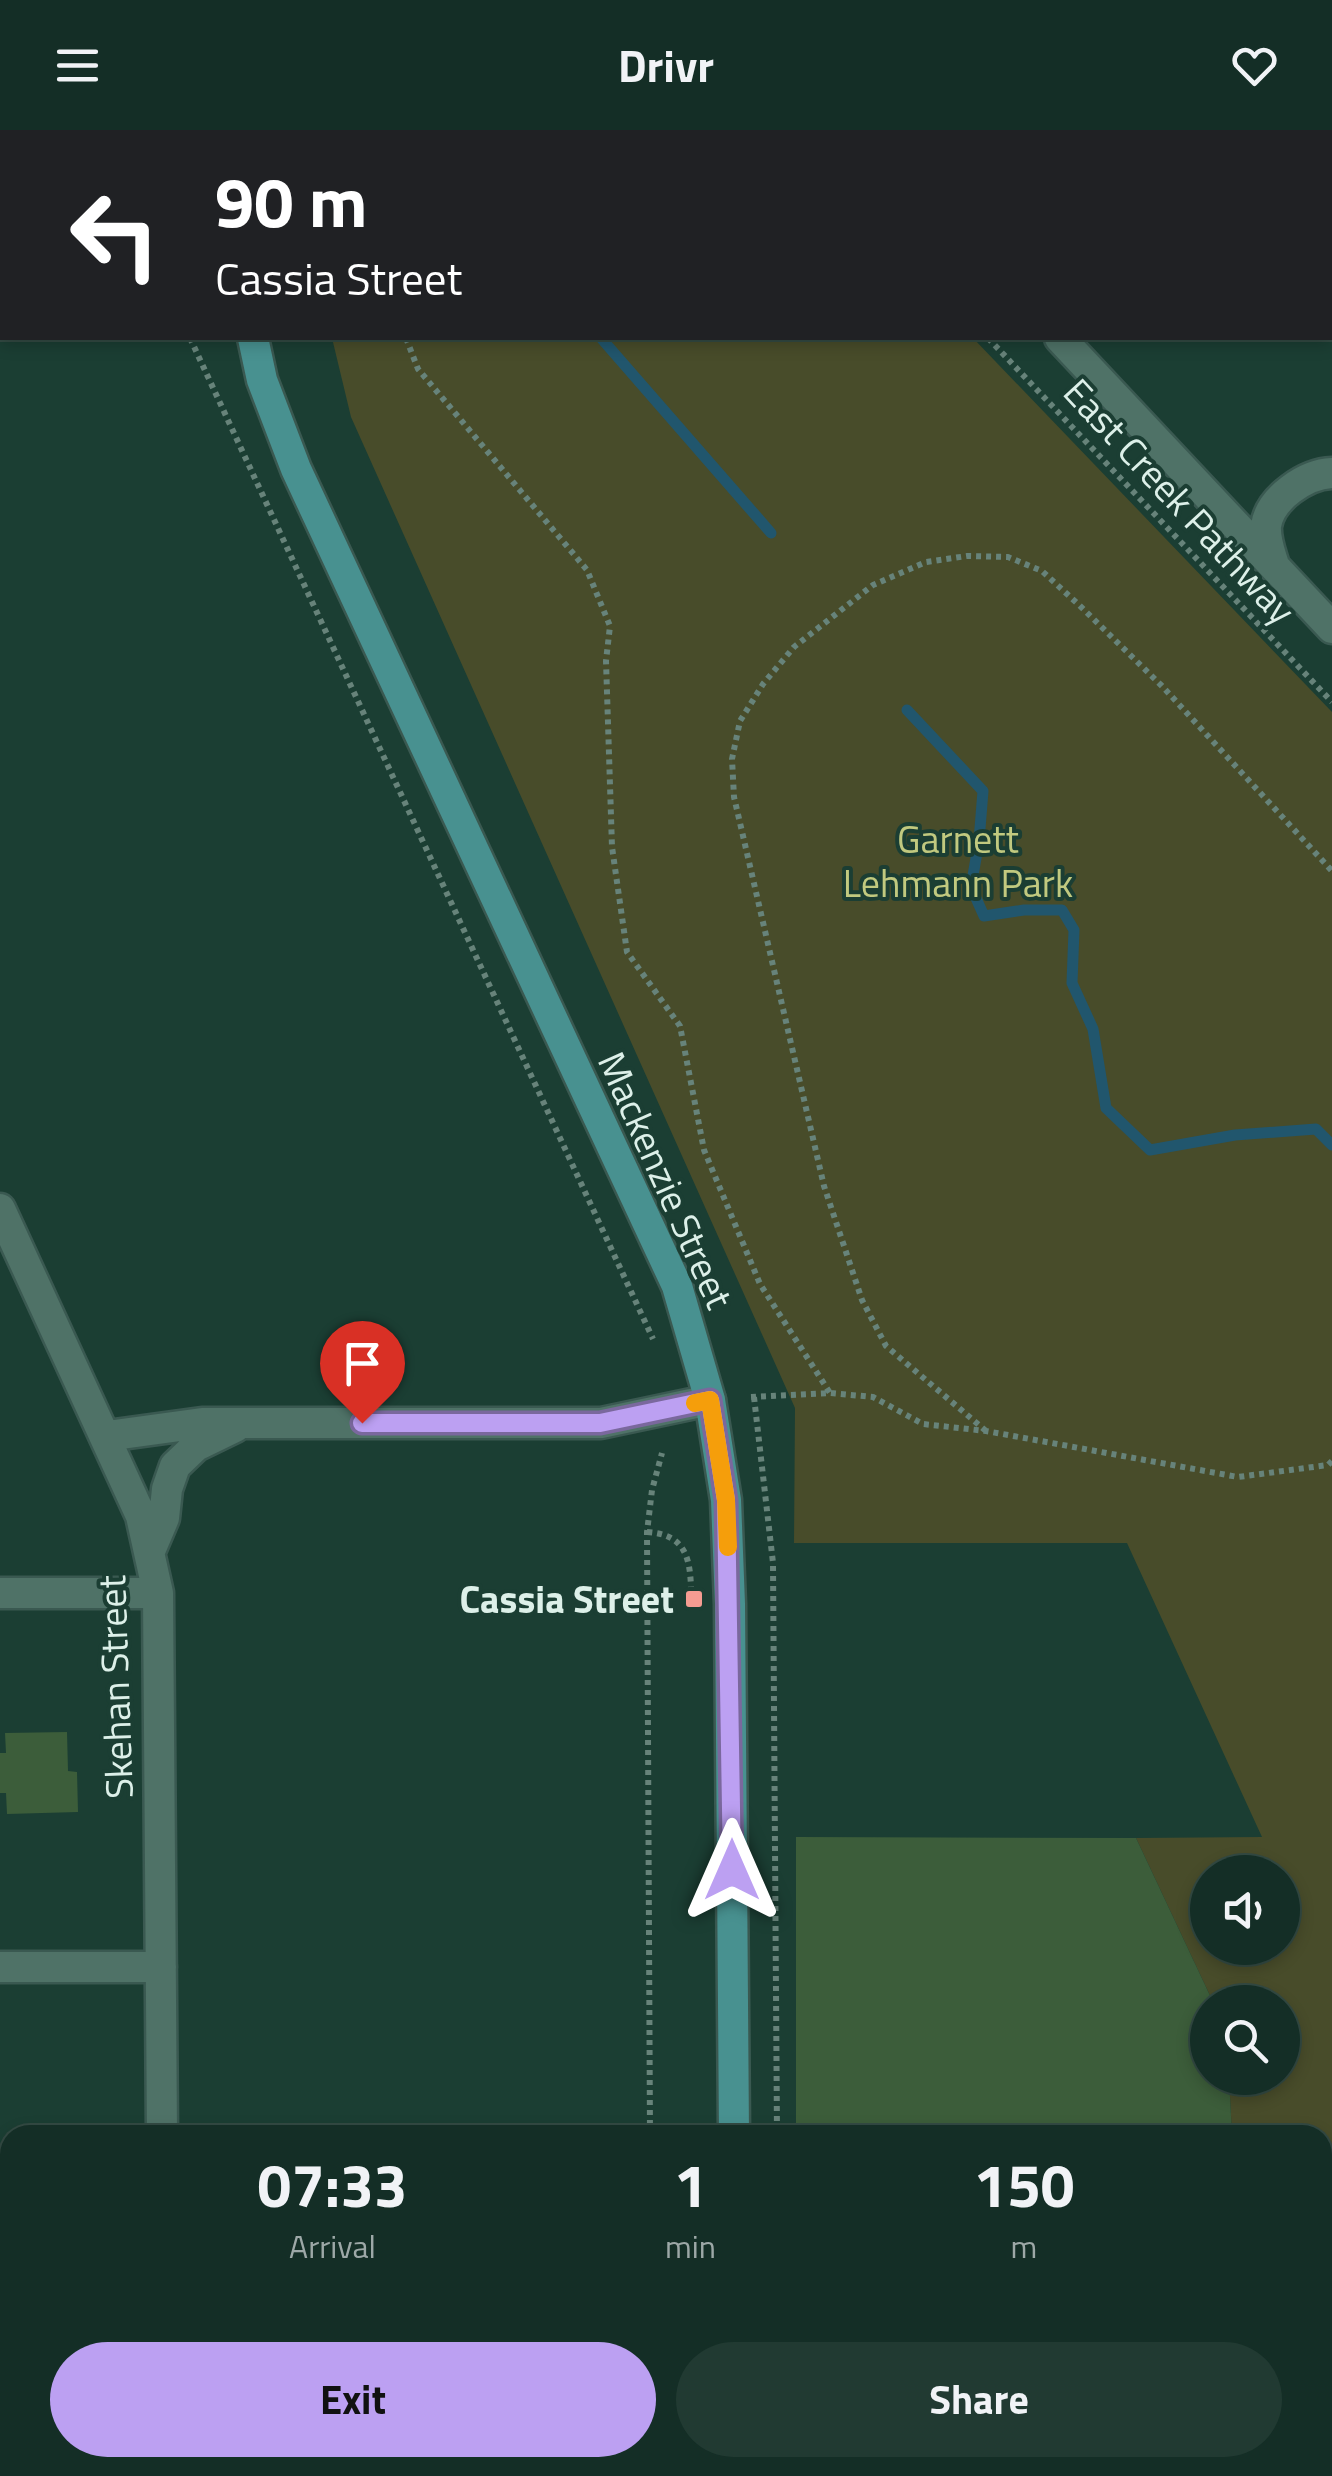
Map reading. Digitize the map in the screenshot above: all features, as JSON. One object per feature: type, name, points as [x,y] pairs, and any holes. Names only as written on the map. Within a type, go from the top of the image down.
[{"type":"main road","name":"Mackenzie Street","points":[[253,340],[262,380],[296,469],[677,1286],[710,1400],[726,1500],[730,1604],[734,2125]]},
{"type":"street","name":"Mackenzie Street","points":[[242,340],[262,380]]},
{"type":"street","points":[[1062,340],[1332,628]]},
{"type":"street","points":[[1275,568],[1266,540],[1267,521],[1274,505],[1296,486],[1319,474],[1332,474]]},
{"type":"street","name":"Skehan Street","points":[[0,1208],[142,1516],[158,1593],[162,2125]]},
{"type":"street","points":[[107,1436],[202,1423],[600,1423],[710,1400]]},
{"type":"street","points":[[150,1551],[164,1518],[167,1489],[175,1466],[196,1446],[242,1423]]},
{"type":"street","points":[[0,1593],[158,1593]]},
{"type":"street","points":[[0,1967],[161,1967]]},
{"type":"path","points":[[191,340],[653,1339]]},
{"type":"path","points":[[407,340],[418,368],[587,570],[610,626],[606,661],[612,848],[627,952],[680,1026],[704,1150],[760,1284],[830,1393]]},
{"type":"path","name":"East Creek Pathway","points":[[990,340],[1332,702]]},
{"type":"path","points":[[986,1431],[886,1346],[851,1271],[824,1186],[734,796],[732,758],[740,721],[762,684],[794,647],[873,585],[926,562],[967,556],[1008,558],[1042,570],[1092,618],[1162,686],[1332,870]]},
{"type":"path","points":[[710,1400],[830,1393],[873,1397],[923,1424],[986,1431],[1238,1476],[1332,1462]]},
{"type":"path","points":[[754,1397],[773,1562],[776,2125]]},
{"type":"path","points":[[650,2125],[647,1532],[662,1453]]},
{"type":"path","points":[[647,1532],[658,1532],[679,1542],[690,1564],[691,1588]]},
{"type":"green space","name":"Garnett Lehmann Park","points":[[332,340],[975,340],[1332,712],[1332,2125],[1231,2125],[1230,2095],[1300,2095],[1300,1985],[1205,1985],[1196,1965],[1300,1965],[1300,1855],[1190,1855],[1190,1953],[1136,1838],[1262,1837],[1127,1543],[794,1543],[795,1408],[351,417]]},
{"type":"building","points":[[67,1732],[68,1771],[77,1772],[78,1812],[7,1814],[6,1793],[0,1793],[0,1753],[6,1753],[5,1733]]},
{"type":"building","points":[[796,1837],[1136,1838],[1190,1953],[1190,1965],[1196,1965],[1205,1985],[1190,1985],[1190,2095],[1230,2095],[1231,2125],[796,2125]]},
{"type":"waterway","points":[[603,340],[771,533]]},
{"type":"waterway","points":[[907,710],[983,791],[971,887],[984,916],[1062,910],[1074,930],[1072,983],[1093,1029],[1106,1108],[1150,1150],[1235,1135],[1316,1129],[1332,1145]]},
{"type":"slow traffic","points":[[695,1403],[710,1400],[726,1500],[728,1547]]},
{"type":"place","name":"Cassia Street","points":[[694,1599]]},
{"type":"route","points":[[362,1423],[600,1423],[710,1400],[726,1500],[732,1870]]}]
